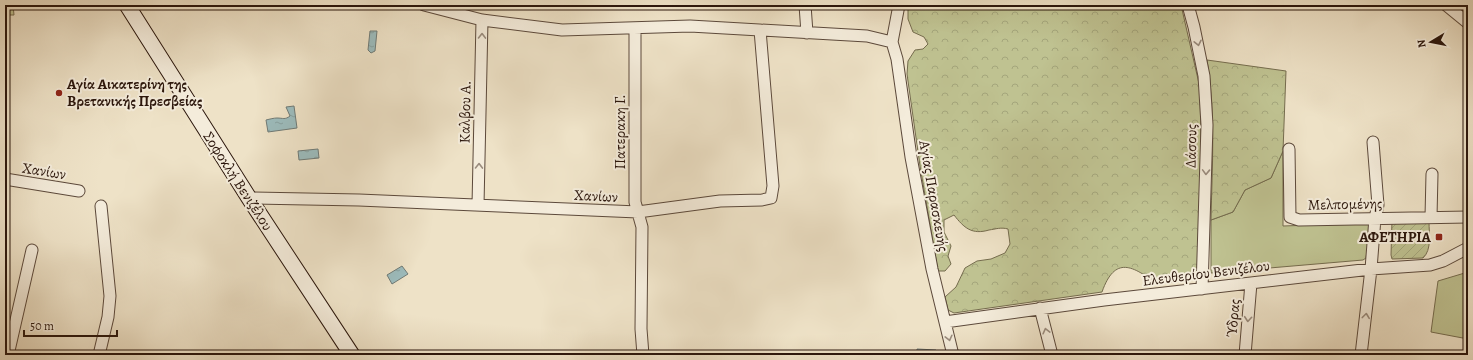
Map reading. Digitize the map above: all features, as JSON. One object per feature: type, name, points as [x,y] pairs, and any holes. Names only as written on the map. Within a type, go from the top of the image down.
[{"type":"main road","name":"Σοφοκλή Βενιζέλου","points":[[127,5],[249,198],[352,355]]},
{"type":"street","points":[[424,5],[482,20],[562,30],[690,26],[867,36],[892,42],[899,5]]},
{"type":"street","points":[[805,5],[807,33]]},
{"type":"street","name":"Δάσους","points":[[1188,5],[1204,76],[1208,125],[1202,289]]},
{"type":"street","points":[[1446,5],[1468,23]]},
{"type":"street","name":"Καλβου Α.","points":[[478,205],[482,20]]},
{"type":"street","name":"Πατερακη Γ.","points":[[635,28],[634,202],[642,227],[641,329],[643,355]]},
{"type":"street","name":"Χανίων","points":[[249,198],[359,200],[638,212],[703,203],[762,200],[771,198],[773,186],[760,30]]},
{"type":"street","name":"Αγίας Παρασκευής","points":[[892,42],[897,60],[911,157],[932,269],[953,355]]},
{"type":"street","points":[[1361,355],[1371,269],[1375,218],[1378,205],[1372,142]]},
{"type":"street","name":"Μελπομένης","points":[[1289,149],[1290,217],[1299,220],[1468,217]]},
{"type":"street","points":[[1432,174],[1432,217]]},
{"type":"street","name":"Χανίων","points":[[5,179],[79,192]]},
{"type":"street","points":[[99,355],[108,317],[110,296],[101,206]]},
{"type":"street","name":"Ελευθερίου Βενιζέλου","points":[[944,322],[1040,308],[1251,283],[1371,269],[1430,265],[1443,261],[1468,248]]},
{"type":"street","points":[[8,355],[32,250]]},
{"type":"street","name":"Ύδρας","points":[[1245,355],[1251,283]]},
{"type":"street","points":[[1040,308],[1052,355]]},
{"type":"green space","points":[[5,5],[13,5],[14,15],[5,15]]},
{"type":"green space","points":[[908,5],[1181,5],[1200,88],[1201,143],[1198,279],[1157,284],[1140,272],[1125,267],[1119,268],[1113,273],[1107,280],[1102,292],[954,313],[948,310],[945,297],[956,287],[965,268],[977,261],[991,259],[1005,253],[1010,244],[1008,229],[1001,228],[978,232],[973,231],[961,224],[954,215],[944,220],[944,232],[951,246],[948,256],[951,264],[945,271],[938,271],[920,166],[907,74],[908,61],[915,50],[923,49],[928,44],[924,37],[913,32],[908,19]]},
{"type":"green space","points":[[1207,60],[1286,71],[1283,151],[1271,178],[1245,190],[1233,212],[1211,220],[1213,160],[1212,100]]},
{"type":"green space","points":[[1283,151],[1283,226],[1371,223],[1366,258],[1363,260],[1211,273],[1211,220],[1233,212],[1245,190],[1271,178]]},
{"type":"green space","points":[[1392,220],[1429,222],[1429,246],[1426,255],[1423,258],[1392,259]]},
{"type":"green space","points":[[1468,272],[1468,339],[1431,332],[1438,281]]},
{"type":"water","points":[[370,31],[377,31],[375,51],[371,53],[368,50]]},
{"type":"water","points":[[294,106],[297,128],[268,132],[266,120],[290,116],[286,107]]},
{"type":"water","points":[[318,149],[319,158],[299,160],[298,151]]},
{"type":"water","points":[[402,266],[408,274],[392,284],[387,275]]},
{"type":"water","points":[[917,349],[936,350],[936,355],[917,355]]},
{"type":"place","name":"Αγία Αικατερίνη της Βρετανικής Πρεσβείας","points":[[59,93]]},
{"type":"place","name":"ΑΦΕΤΗΡΙΑ","points":[[1439,237]]}]
